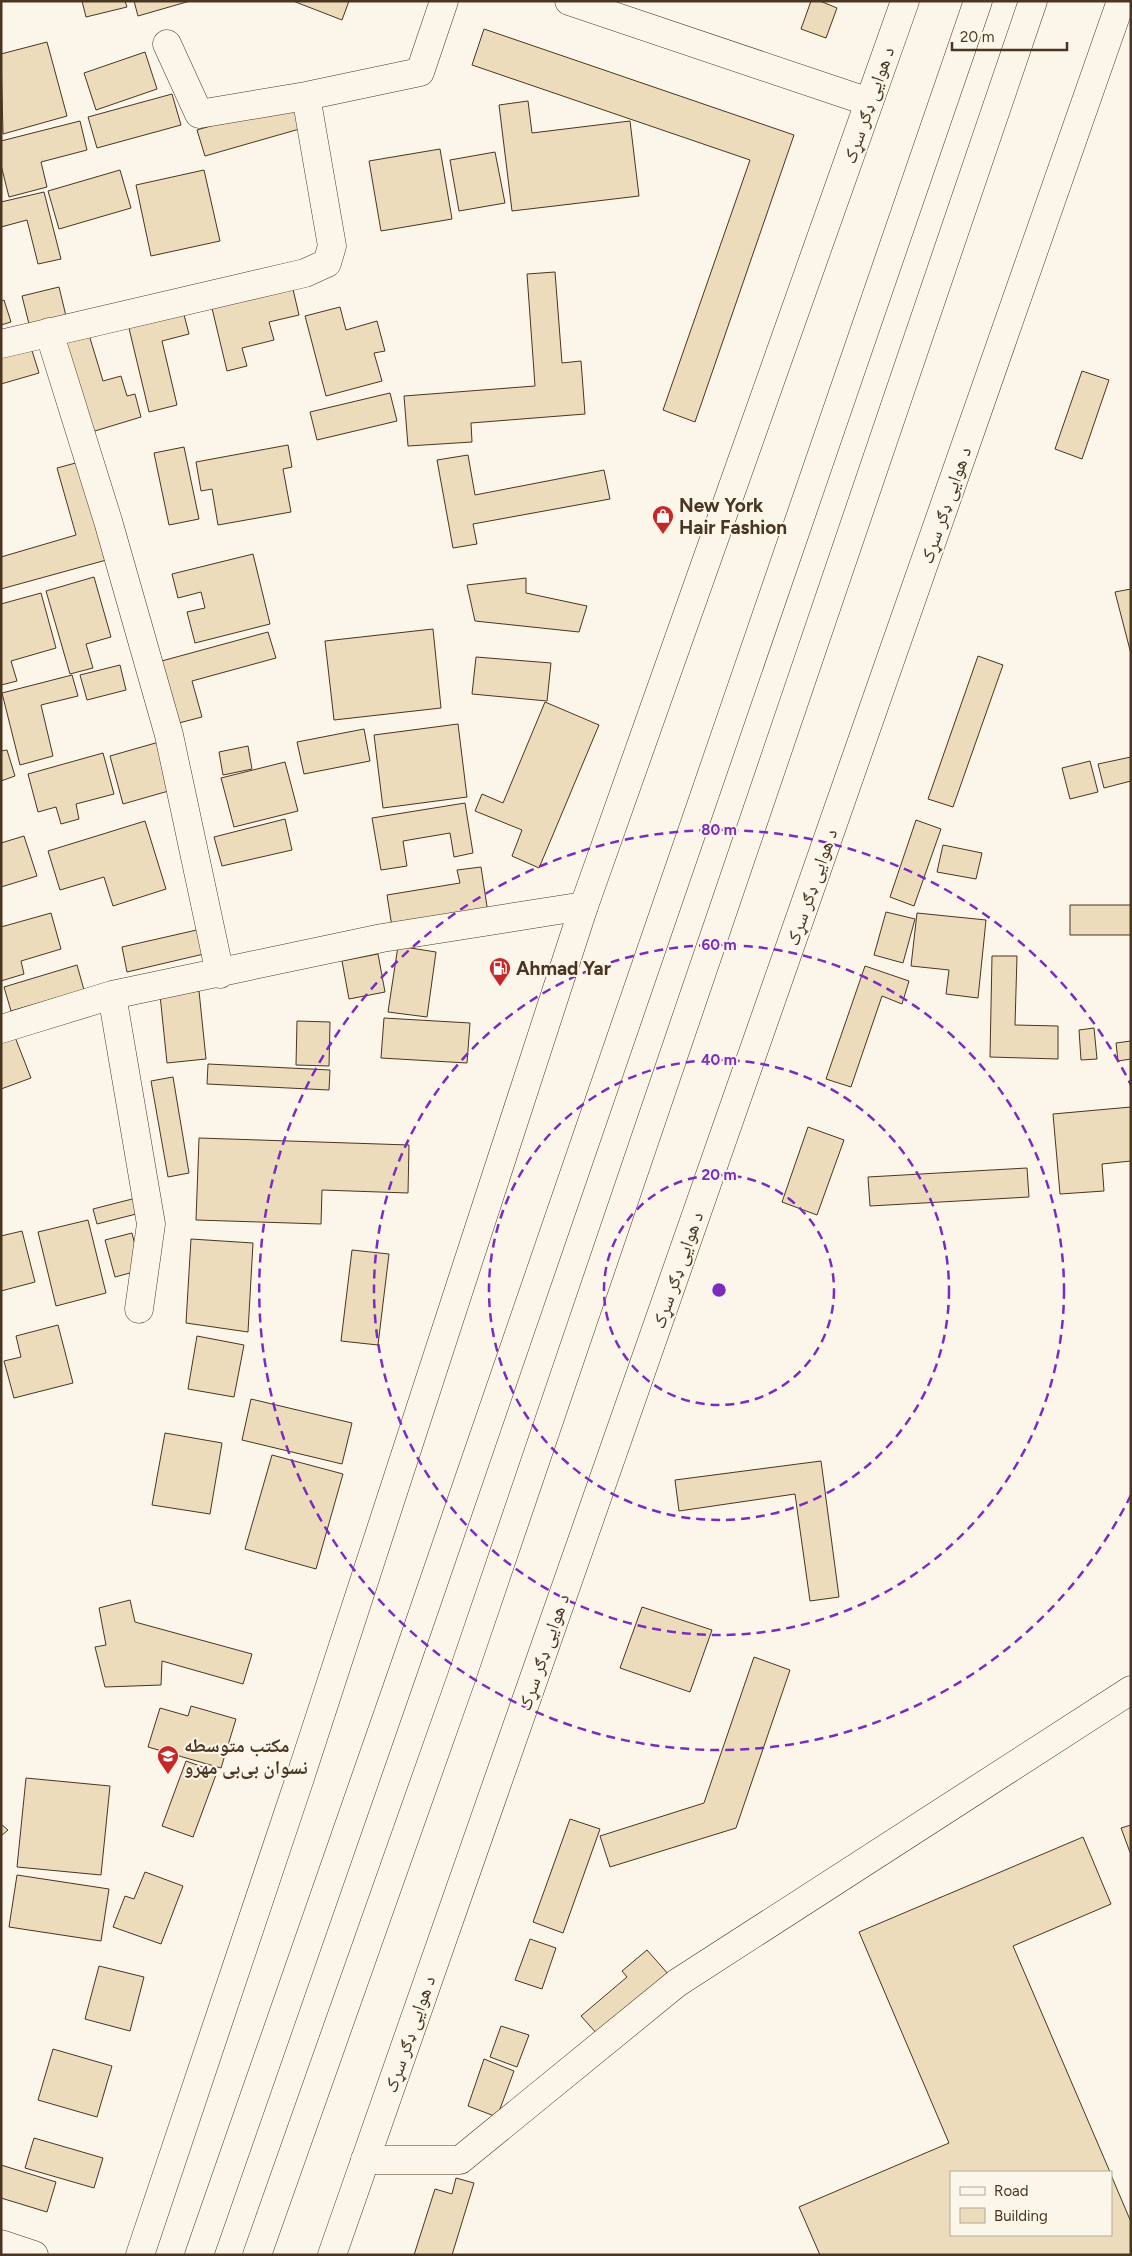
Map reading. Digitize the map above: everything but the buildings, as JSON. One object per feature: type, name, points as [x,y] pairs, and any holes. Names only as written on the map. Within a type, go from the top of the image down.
[{"type":"main road","points":[[167,44],[199,114],[306,96],[420,72],[444,1]]},
{"type":"main road","points":[[569,1],[869,102]]},
{"type":"main road","name":"د هوایی ډګر سړک","points":[[140,2255],[299,1781],[584,906],[905,1]]},
{"type":"main road","points":[[198,2255],[422,1614],[978,1]]},
{"type":"main road","points":[[257,2255],[461,1679],[1034,1]]},
{"type":"main road","name":"د هوایی ډګر سړک","points":[[332,2255],[1121,1]]},
{"type":"main road","points":[[1,344],[305,273],[327,263],[332,246],[306,96]]},
{"type":"main road","points":[[49,332],[108,521],[170,735],[220,974]]},
{"type":"main road","points":[[1,1029],[112,995],[220,974],[382,938],[584,906]]},
{"type":"main road","points":[[112,995],[150,1224],[140,1309]]},
{"type":"main road","points":[[365,2160],[460,2160],[677,1983],[1131,1690]]},
{"type":"main road","points":[[1,2244],[34,2255]]},
{"type":"place","name":"New York Hair Fashion","points":[[663,535]]},
{"type":"place","name":"Ahmad Yar","points":[[500,987]]},
{"type":"place","name":"مکتب متوسطه نسوان بی‌بی مهرو","points":[[168,1775]]}]
